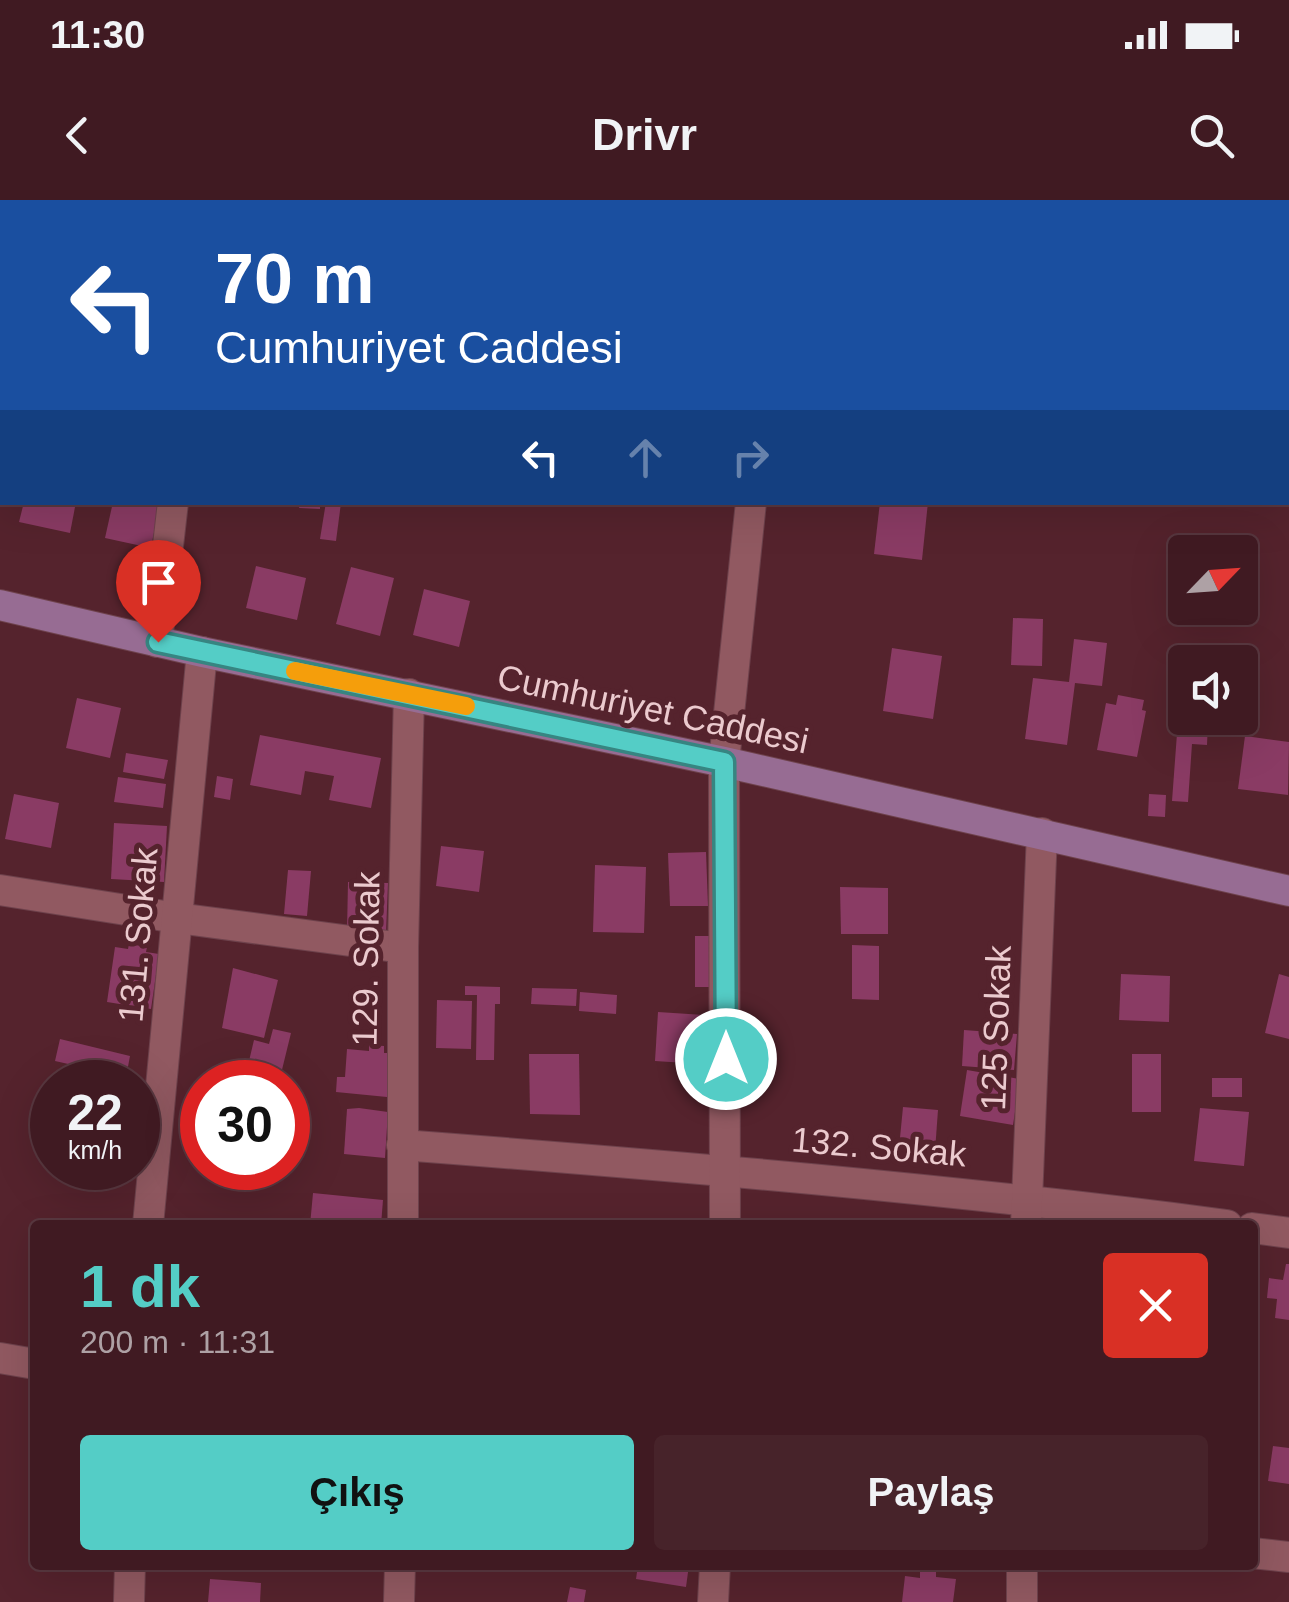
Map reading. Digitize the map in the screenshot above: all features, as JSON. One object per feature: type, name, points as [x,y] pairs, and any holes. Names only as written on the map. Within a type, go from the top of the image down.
[{"type":"main road","name":"Cumhuriyet Caddesi","points":[[0,606],[724,762],[1289,891]]},
{"type":"street","points":[[158,642],[173,505]]},
{"type":"street","points":[[725,1220],[724,762],[750,505]]},
{"type":"street","name":"131. Sokak","points":[[148,1220],[202,652]]},
{"type":"street","name":"129. Sokak","points":[[403,1220],[403,948],[409,694]]},
{"type":"street","name":"125 Sokak","points":[[1026,1212],[1042,833]]},
{"type":"street","points":[[0,890],[403,948]]},
{"type":"street","name":"132. Sokak","points":[[402,1145],[726,1170],[1026,1212],[1150,1220]]},
{"type":"street","points":[[1258,1229],[1289,1233]]},
{"type":"street","points":[[0,1358],[30,1363]]},
{"type":"street","points":[[1258,1554],[1289,1557]]},
{"type":"street","points":[[129,1602],[130,1570]]},
{"type":"street","points":[[399,1602],[400,1570]]},
{"type":"street","points":[[712,1602],[715,1570]]},
{"type":"street","points":[[1022,1570],[1022,1602]]},
{"type":"building","points":[[23,505],[75,505],[70,533],[19,522]]},
{"type":"building","points":[[112,505],[159,505],[151,548],[105,538]]},
{"type":"building","points":[[300,505],[320,505],[320,509],[299,508]]},
{"type":"building","points":[[326,505],[341,505],[336,541],[320,539]]},
{"type":"building","points":[[880,505],[928,505],[922,560],[874,554]]},
{"type":"building","points":[[256,566],[306,578],[297,620],[246,608]]},
{"type":"building","points":[[351,567],[394,578],[380,636],[336,624]]},
{"type":"building","points":[[424,589],[470,601],[459,647],[413,635]]},
{"type":"building","points":[[1013,618],[1043,619],[1042,666],[1011,665]]},
{"type":"building","points":[[1074,639],[1107,643],[1102,686],[1075,683],[1067,745],[1025,739],[1033,678],[1069,682]]},
{"type":"building","points":[[892,648],[942,656],[933,719],[883,711]]},
{"type":"building","points":[[1118,695],[1144,700],[1142,710],[1146,711],[1137,757],[1097,750],[1106,703],[1116,705]]},
{"type":"building","points":[[77,698],[121,708],[110,758],[66,748]]},
{"type":"building","points":[[260,735],[381,758],[371,808],[329,800],[334,776],[305,771],[301,795],[250,785]]},
{"type":"building","points":[[1177,735],[1207,735],[1207,745],[1192,744],[1188,802],[1172,801]]},
{"type":"building","points":[[1245,736],[1289,742],[1288,795],[1238,789]]},
{"type":"building","points":[[126,753],[168,760],[164,779],[123,772]]},
{"type":"building","points":[[217,776],[233,779],[230,800],[214,797]]},
{"type":"building","points":[[118,777],[166,784],[163,808],[114,802]]},
{"type":"building","points":[[14,794],[59,803],[51,848],[5,839]]},
{"type":"building","points":[[1149,794],[1166,795],[1165,817],[1148,816]]},
{"type":"building","points":[[114,823],[167,826],[164,882],[111,879]]},
{"type":"building","points":[[441,846],[484,851],[479,892],[436,886]]},
{"type":"building","points":[[706,852],[708,906],[670,906],[668,853]]},
{"type":"building","points":[[595,865],[646,867],[644,933],[593,932]]},
{"type":"building","points":[[288,870],[311,871],[307,916],[284,914]]},
{"type":"building","points":[[348,882],[388,883],[386,933],[347,931]]},
{"type":"building","points":[[840,887],[888,888],[888,934],[841,934]]},
{"type":"building","points":[[695,936],[719,936],[719,987],[695,987]]},
{"type":"building","points":[[129,944],[159,954],[151,1009],[107,1002],[115,947],[128,949]]},
{"type":"building","points":[[852,945],[879,946],[879,1000],[852,999]]},
{"type":"building","points":[[233,968],[278,980],[264,1038],[222,1028]]},
{"type":"building","points":[[1121,974],[1170,976],[1169,1022],[1119,1020]]},
{"type":"building","points":[[1279,974],[1289,977],[1289,1039],[1265,1033]]},
{"type":"building","points":[[465,986],[500,987],[500,1004],[495,1004],[494,1060],[476,1060],[477,995],[465,995]]},
{"type":"building","points":[[532,988],[577,989],[576,1006],[531,1004]]},
{"type":"building","points":[[580,992],[617,995],[616,1014],[579,1011]]},
{"type":"building","points":[[437,1000],[472,1001],[471,1049],[436,1048]]},
{"type":"building","points":[[658,1012],[704,1015],[701,1064],[655,1061]]},
{"type":"building","points":[[273,1029],[291,1033],[284,1060],[249,1060],[254,1040],[269,1044]]},
{"type":"building","points":[[964,1030],[1017,1034],[1014,1070],[962,1066]]},
{"type":"building","points":[[60,1039],[130,1056],[129,1060],[55,1060]]},
{"type":"building","points":[[369,1045],[384,1046],[384,1053],[391,1053],[387,1097],[336,1092],[337,1077],[345,1077],[347,1049],[369,1051]]},
{"type":"building","points":[[529,1054],[579,1054],[580,1115],[530,1114]]},
{"type":"building","points":[[1132,1054],[1161,1054],[1161,1112],[1132,1112]]},
{"type":"building","points":[[967,1070],[1020,1079],[1013,1125],[960,1116]]},
{"type":"building","points":[[1212,1078],[1242,1078],[1242,1097],[1212,1097]]},
{"type":"building","points":[[903,1107],[938,1110],[935,1151],[899,1148]]},
{"type":"building","points":[[1200,1108],[1249,1112],[1244,1166],[1194,1161]]},
{"type":"building","points":[[347,1109],[388,1112],[385,1158],[344,1154]]},
{"type":"building","points":[[313,1193],[383,1200],[381,1220],[310,1220]]},
{"type":"building","points":[[1286,1264],[1289,1320],[1275,1318],[1277,1299],[1267,1298],[1269,1278],[1283,1280]]},
{"type":"building","points":[[1273,1446],[1289,1448],[1289,1484],[1268,1481]]},
{"type":"building","points":[[637,1570],[688,1570],[686,1587],[636,1579]]},
{"type":"building","points":[[920,1570],[956,1579],[953,1602],[902,1602],[905,1576],[920,1578]]},
{"type":"building","points":[[210,1579],[261,1583],[260,1602],[208,1602]]},
{"type":"building","points":[[570,1587],[586,1590],[584,1602],[567,1602]]},
{"type":"slow traffic","points":[[295,671],[466,706]]},
{"type":"route","points":[[158,642],[724,762],[726,1059]]}]
